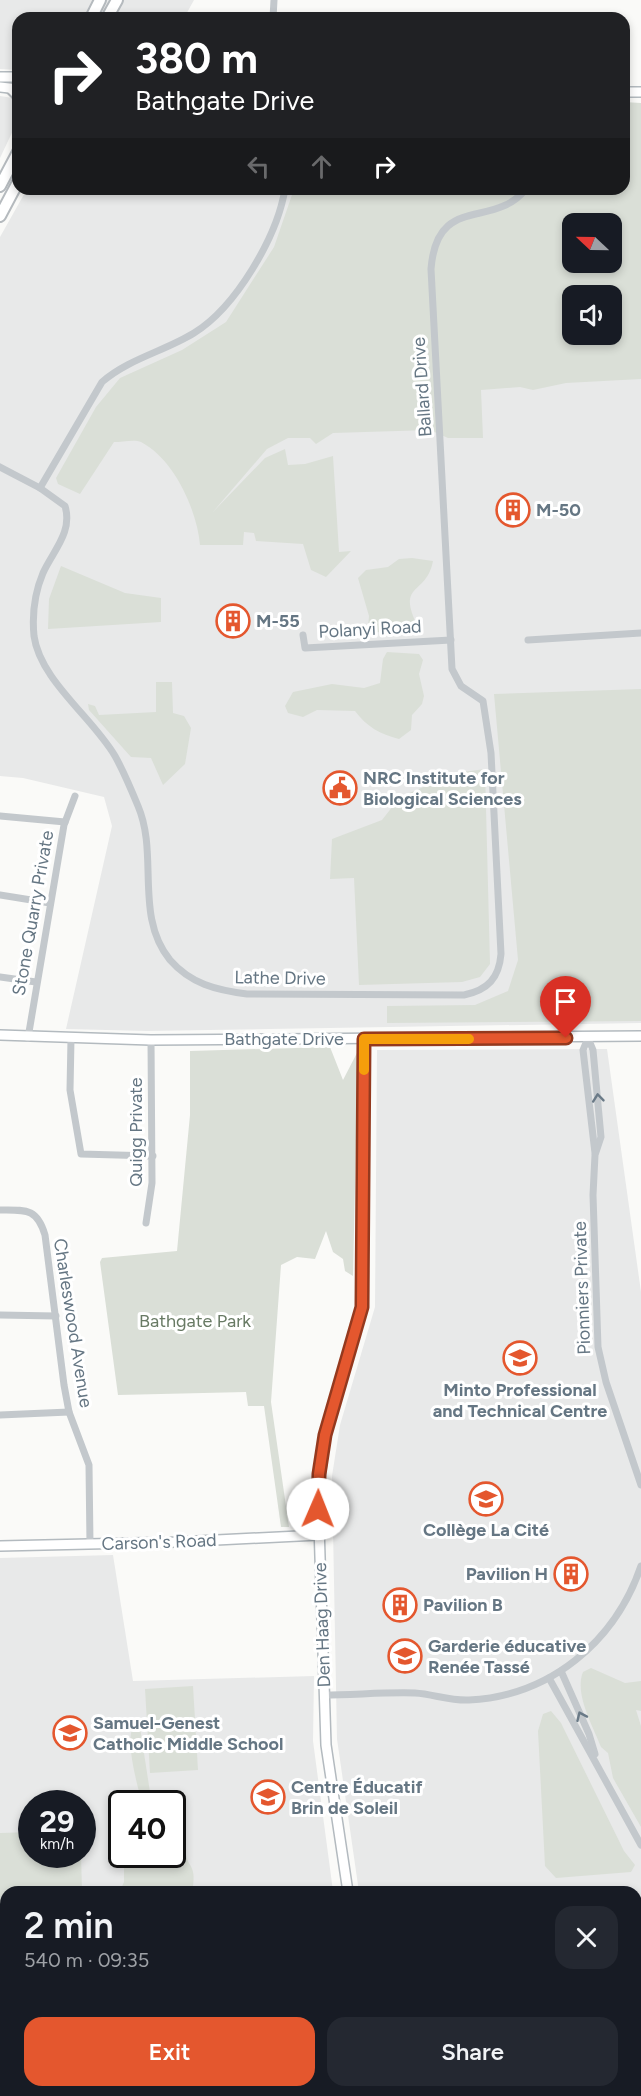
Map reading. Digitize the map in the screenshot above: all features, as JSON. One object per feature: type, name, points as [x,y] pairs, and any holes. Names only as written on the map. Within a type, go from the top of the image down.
[{"type":"main road","points":[[0,186],[12,163]]},
{"type":"main road","points":[[0,216],[12,193]]},
{"type":"street","points":[[0,467],[39,488],[102,382],[116,371],[193,333],[209,322],[236,294],[273,229],[283,195]]},
{"type":"street","name":"Ballard Drive","points":[[451,640],[431,293],[432,250],[447,226],[464,216],[503,207],[522,195]]},
{"type":"street","name":"Lathe Drive","points":[[39,488],[62,502],[67,513],[64,536],[44,572],[37,591],[35,640],[45,666],[114,755],[139,809],[144,827],[152,923],[159,942],[184,973],[200,984],[219,991],[255,994],[464,995],[484,988],[492,982],[499,969],[501,954],[488,732],[483,701],[455,679],[451,640]]},
{"type":"street","points":[[528,640],[641,633]]},
{"type":"street","name":"Polanyi Road","points":[[303,635],[305,648],[451,640]]},
{"type":"street","name":"Stone Quarry Private","points":[[28,1038],[65,822],[75,796]]},
{"type":"street","points":[[0,816],[65,822]]},
{"type":"street","points":[[0,895],[50,903]]},
{"type":"street","points":[[0,977],[36,982]]},
{"type":"street","name":"Bathgate Drive","points":[[0,1035],[28,1038],[151,1040],[641,1036]]},
{"type":"street","name":"Pionniers Private","points":[[588,1038],[593,1050],[601,1137],[595,1155],[593,1195],[598,1347],[606,1382],[641,1485]]},
{"type":"street","points":[[71,1039],[70,1090],[81,1154],[153,1156]]},
{"type":"street","name":"Den Haag Drive","points":[[347,1886],[328,1755],[324,1695],[319,1474],[325,1435],[362,1307],[364,1039]]},
{"type":"street","name":"Quigg Private","points":[[147,1223],[153,1156],[151,1040]]},
{"type":"street","name":"Charleswood Avenue","points":[[0,1210],[24,1210],[35,1215],[45,1235],[69,1412],[89,1465],[90,1544]]},
{"type":"street","points":[[0,1315],[56,1316]]},
{"type":"street","points":[[0,1415],[69,1412]]},
{"type":"street","name":"Carson's Road","points":[[0,1546],[319,1535]]},
{"type":"street","points":[[324,1695],[415,1693],[454,1700],[476,1700],[510,1694],[549,1678],[590,1649],[612,1624],[625,1603],[641,1566]]},
{"type":"street","points":[[561,1671],[589,1734],[597,1762]]},
{"type":"street","points":[[549,1678],[641,1845]]},
{"type":"shaded area","points":[[0,0],[194,0],[187,12],[12,12],[12,70],[0,69]]},
{"type":"shaded area","points":[[0,96],[12,98],[12,133],[0,158]]},
{"type":"shaded area","points":[[641,105],[641,1023],[147,1031],[66,1029],[112,826],[104,797],[23,778],[0,776],[0,237],[24,195],[630,195],[630,159]]},
{"type":"shaded area","name":"Collège La Cité","points":[[607,1049],[641,1292],[641,1886],[358,1886],[337,1739],[332,1476],[340,1425],[375,1307],[377,1050]]},
{"type":"shaded area","points":[[113,1555],[133,1681],[314,1676],[313,1741],[332,1886],[0,1886],[0,1558]]},
{"type":"green space","points":[[630,102],[641,103],[641,379],[566,383],[533,390],[520,387],[481,390],[483,438],[448,438],[430,430],[333,433],[316,444],[310,438],[288,438],[267,449],[212,513],[265,458],[285,449],[288,465],[305,464],[333,456],[339,552],[351,551],[326,577],[311,570],[303,544],[256,541],[254,533],[244,532],[243,545],[200,545],[194,517],[182,487],[164,460],[141,442],[114,442],[80,494],[58,484],[56,478],[96,407],[120,378],[182,350],[226,322],[274,247],[292,195],[630,195]]},
{"type":"green space","points":[[399,559],[433,561],[425,580],[411,595],[412,612],[418,627],[410,635],[377,632],[368,627],[369,616],[358,578],[366,570],[388,567]]},
{"type":"green space","points":[[61,566],[125,593],[161,598],[161,622],[48,629],[49,599]]},
{"type":"green space","points":[[387,652],[419,654],[423,660],[419,674],[424,696],[422,704],[412,715],[411,730],[399,739],[374,729],[355,711],[317,710],[303,717],[288,713],[285,706],[293,692],[332,684],[364,688],[380,683],[383,659]]},
{"type":"green space","points":[[156,682],[172,682],[173,713],[184,716],[191,728],[185,764],[163,785],[151,758],[131,757],[89,710],[88,704],[95,706],[99,715],[156,712]]},
{"type":"green space","points":[[641,689],[641,1021],[387,1023],[387,1006],[475,1005],[508,991],[518,960],[494,694]]},
{"type":"green space","points":[[485,769],[490,964],[480,977],[462,982],[359,985],[354,878],[330,879],[332,839],[382,820],[400,797],[456,773]]},
{"type":"green space","name":"Bathgate Park","points":[[330,1047],[343,1080],[358,1051],[353,1276],[345,1271],[343,1259],[333,1252],[326,1231],[315,1259],[297,1257],[281,1265],[271,1402],[289,1527],[281,1527],[264,1406],[248,1406],[246,1392],[118,1395],[100,1262],[102,1258],[177,1251],[190,1115],[190,1051]]},
{"type":"green space","points":[[591,1668],[625,1683],[641,1681],[641,1711],[636,1710],[641,1726],[641,1827],[613,1778],[608,1753],[601,1747],[586,1710],[581,1681],[583,1672]]},
{"type":"green space","points":[[193,1686],[198,1770],[150,1773],[145,1689]]},
{"type":"green space","points":[[551,1711],[561,1723],[624,1851],[635,1865],[631,1872],[556,1878],[545,1866],[538,1731],[543,1714]]},
{"type":"green space","points":[[139,1721],[150,1790],[139,1790],[134,1772],[131,1734]]},
{"type":"green space","points":[[18,1832],[18,1868],[81,1868],[82,1886],[0,1886],[0,1833]]},
{"type":"green space","points":[[186,1851],[193,1870],[193,1886],[122,1886],[124,1868],[186,1868]]},
{"type":"slow traffic","points":[[364,1070],[364,1039],[469,1039]]},
{"type":"place","name":"M-50","points":[[513,510]]},
{"type":"place","name":"M-55","points":[[233,621]]},
{"type":"place","name":"NRC Institute for Biological Sciences","points":[[340,788]]},
{"type":"place","name":"Minto Professional and Technical Centre","points":[[520,1358]]},
{"type":"place","name":"Collège La Cité","points":[[486,1499]]},
{"type":"place","name":"Pavilion H","points":[[571,1574]]},
{"type":"place","name":"Pavilion B","points":[[400,1605]]},
{"type":"place","name":"Garderie éducative Renée Tassé","points":[[405,1656]]},
{"type":"place","name":"Samuel-Genest Catholic Middle School","points":[[70,1733]]},
{"type":"place","name":"Centre Éducatif Brin de Soleil","points":[[268,1797]]},
{"type":"route","points":[[318,1509],[319,1474],[325,1435],[358,1328],[362,1307],[364,1039],[566,1038]]}]
